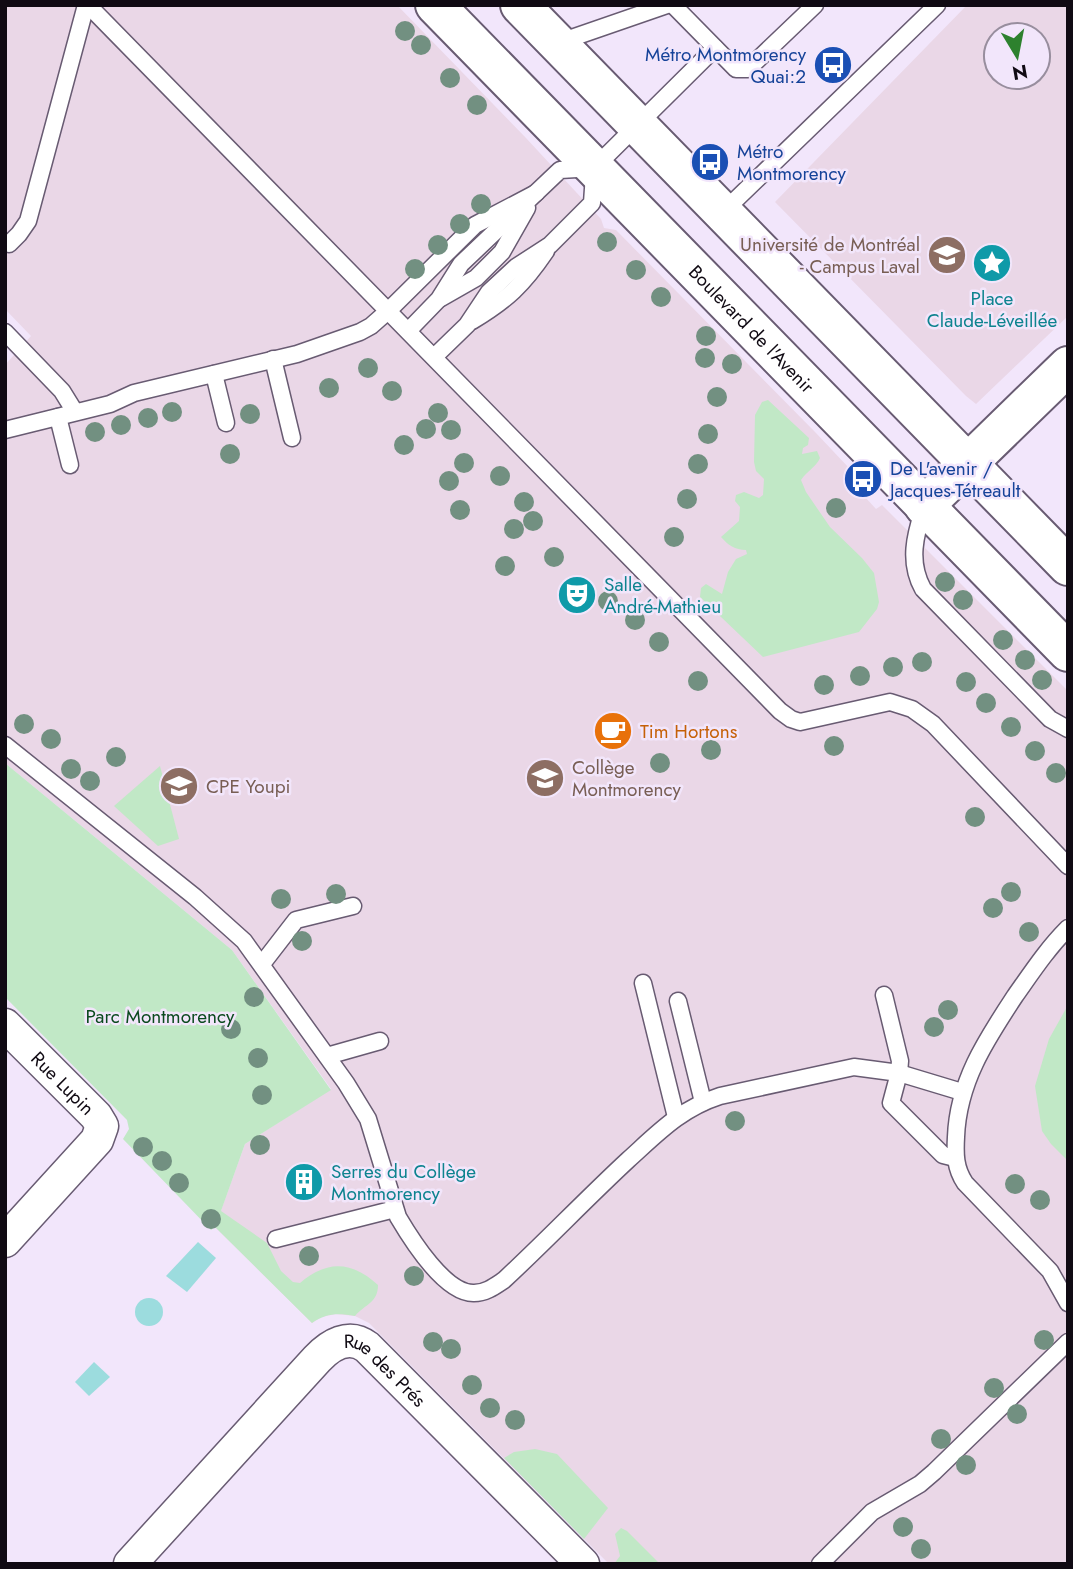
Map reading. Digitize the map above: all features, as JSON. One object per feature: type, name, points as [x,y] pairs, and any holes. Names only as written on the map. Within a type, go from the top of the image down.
[{"type":"street","name":"Boulevard de l'Avenir","points":[[435,5],[1068,652]]},
{"type":"street","points":[[520,5],[1068,566]]},
{"type":"street","points":[[924,506],[1068,366]]},
{"type":"street","name":"Rue Lupin","points":[[5,1025],[96,1116],[102,1126],[97,1140],[5,1241]]},
{"type":"street","name":"Rue des Prés","points":[[130,1564],[317,1359],[330,1348],[348,1340],[367,1347],[583,1564]]},
{"type":"lane","points":[[9,244],[28,221],[87,5]]},
{"type":"lane","points":[[87,5],[780,711],[800,722],[890,702],[912,709],[933,724],[1068,866]]},
{"type":"lane","points":[[557,43],[667,5]]},
{"type":"lane","points":[[673,5],[736,69],[748,69],[814,5]]},
{"type":"lane","points":[[723,212],[937,5]]},
{"type":"lane","points":[[408,331],[439,299],[461,264],[560,170],[594,168],[715,48]]},
{"type":"lane","points":[[434,357],[467,324],[508,298],[527,279],[550,245],[592,203],[594,168]]},
{"type":"lane","points":[[5,430],[110,404],[134,393],[327,345],[360,332],[388,311],[475,225],[536,194]]},
{"type":"lane","points":[[5,332],[62,391],[75,412]]},
{"type":"lane","points":[[273,359],[292,438]]},
{"type":"lane","points":[[214,374],[226,423]]},
{"type":"lane","points":[[58,417],[70,465]]},
{"type":"lane","points":[[924,506],[914,552],[918,579],[923,589],[1050,719],[1068,729]]},
{"type":"lane","points":[[5,745],[195,897],[244,941],[327,1056],[368,1119],[395,1209],[417,1246],[442,1276],[465,1292],[472,1294],[485,1291],[503,1280],[605,1181],[676,1117],[703,1102],[841,1069],[868,1068],[899,1073],[962,1092]]},
{"type":"lane","points":[[262,964],[296,920],[353,906]]},
{"type":"lane","points":[[1068,928],[1045,953],[993,1029],[975,1061],[962,1092],[958,1110],[955,1158],[959,1175],[965,1183],[1050,1272],[1068,1303]]},
{"type":"lane","points":[[643,983],[676,1117]]},
{"type":"lane","points":[[884,995],[898,1050],[899,1073],[891,1103],[943,1155],[955,1158]]},
{"type":"lane","points":[[678,1002],[703,1102]]},
{"type":"lane","points":[[327,1056],[380,1041]]},
{"type":"lane","points":[[276,1239],[395,1209]]},
{"type":"lane","points":[[820,1564],[872,1512],[920,1484],[934,1472],[1068,1342]]},
{"type":"shaded area","name":"Collège Montmorency","points":[[5,5],[397,5],[526,138],[601,219],[604,228],[616,230],[816,433],[849,468],[844,474],[876,509],[882,505],[1068,691],[1068,1564],[609,1564],[369,1323],[355,1316],[336,1314],[321,1317],[312,1323],[215,1227],[245,1144],[331,1089],[232,950],[5,763],[5,365],[31,336],[5,309]]},
{"type":"shaded area","name":"Université de Montréal - Campus Laval","points":[[967,5],[1068,5],[1068,316],[976,404],[775,202]]},
{"type":"shaded area","points":[[198,1242],[216,1258],[187,1292],[166,1276]]},
{"type":"shaded area","points":[[149,1298],[159,1302],[163,1312],[159,1322],[149,1326],[139,1322],[135,1312],[139,1302]]},
{"type":"shaded area","points":[[94,1362],[110,1377],[89,1396],[75,1382]]},
{"type":"green space","points":[[768,400],[809,438],[802,454],[817,451],[820,458],[801,480],[830,527],[874,573],[879,602],[877,609],[859,632],[763,657],[700,597],[701,588],[706,584],[722,594],[728,572],[736,559],[747,554],[746,550],[732,546],[721,537],[739,521],[740,507],[735,501],[736,495],[744,492],[759,498],[763,495],[764,479],[756,471],[754,462],[755,415],[762,402]]},
{"type":"green space","name":"Parc Montmorency","points":[[5,763],[232,950],[331,1090],[245,1144],[221,1211],[267,1243],[281,1271],[293,1282],[300,1283],[320,1270],[339,1266],[359,1271],[368,1277],[378,1285],[376,1296],[355,1316],[332,1315],[312,1323],[215,1227],[211,1230],[123,1139],[129,1129],[127,1120],[5,997]]},
{"type":"green space","points":[[160,766],[179,839],[158,846],[114,806]]},
{"type":"green space","points":[[1068,1005],[1068,1161],[1042,1131],[1035,1086],[1049,1039]]},
{"type":"green space","points":[[535,1449],[557,1454],[608,1508],[584,1539],[504,1458],[514,1452]]},
{"type":"green space","points":[[621,1528],[660,1564],[614,1564],[620,1556],[615,1534]]},
{"type":"place","name":"Métro Montmorency Quai:2","points":[[833,65]]},
{"type":"place","name":"Métro Montmorency","points":[[710,162]]},
{"type":"place","name":"Université de Montréal - Campus Laval","points":[[947,255]]},
{"type":"place","name":"Place Claude-Léveillée","points":[[992,263]]},
{"type":"place","name":"De L'avenir / Jacques-Tétreault","points":[[863,479]]},
{"type":"place","name":"Salle André-Mathieu","points":[[577,595]]},
{"type":"place","name":"Tim Hortons","points":[[613,731]]},
{"type":"place","name":"Collège Montmorency","points":[[545,778]]},
{"type":"place","name":"CPE Youpi","points":[[179,786]]},
{"type":"place","name":"Serres du Collège Montmorency","points":[[304,1182]]}]
